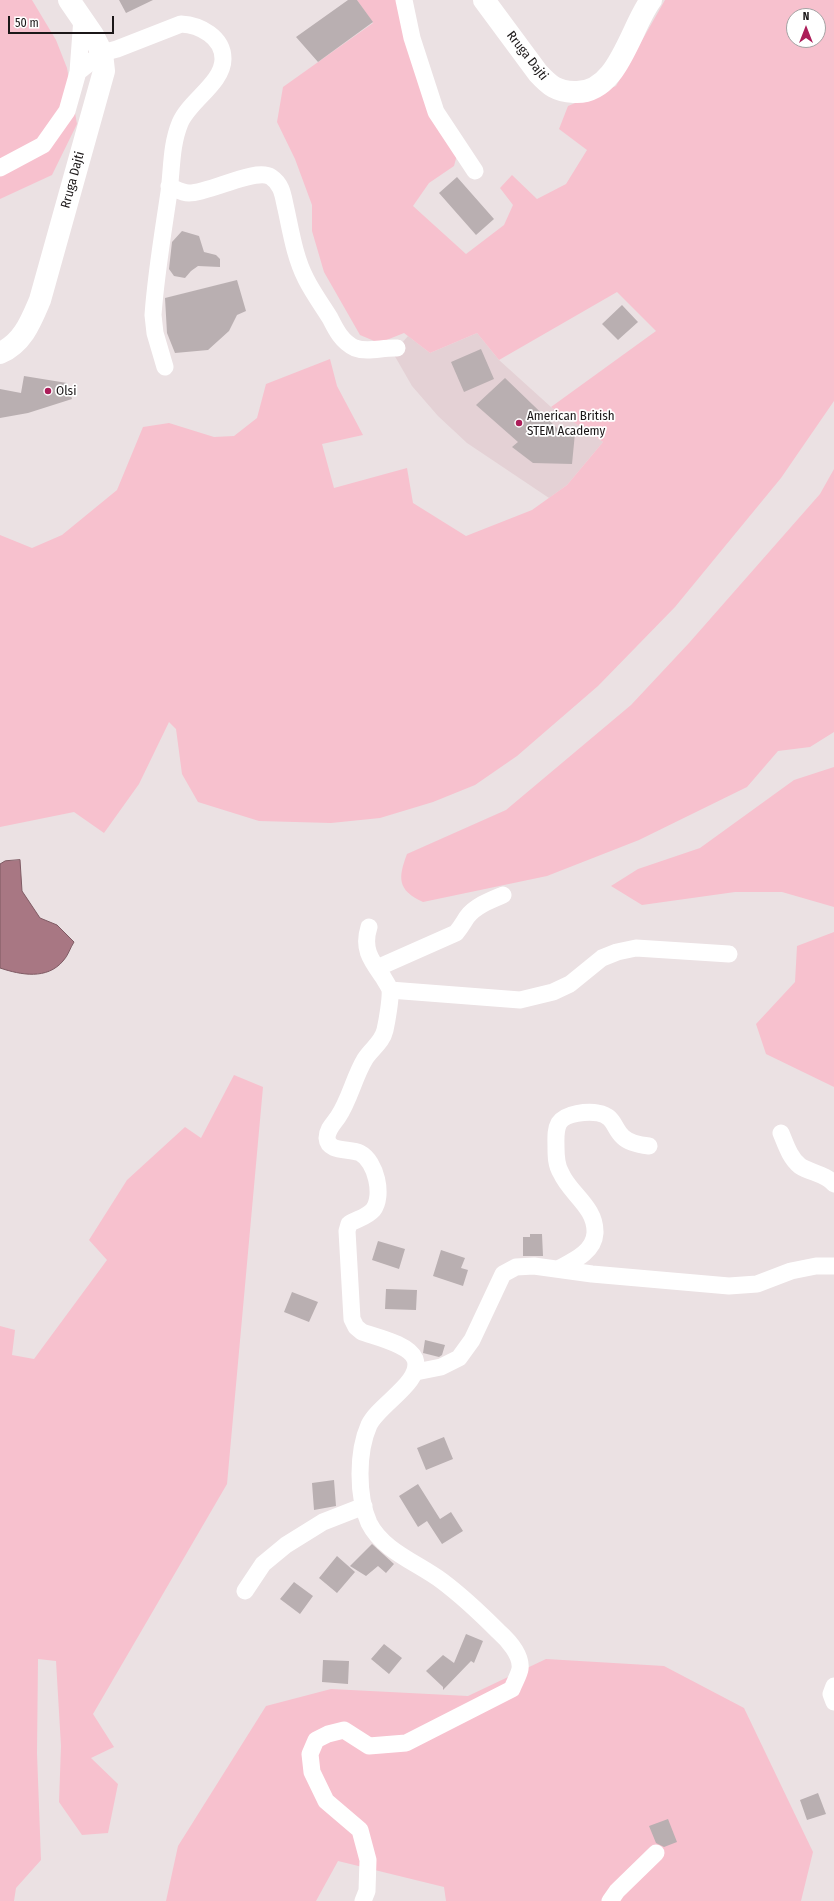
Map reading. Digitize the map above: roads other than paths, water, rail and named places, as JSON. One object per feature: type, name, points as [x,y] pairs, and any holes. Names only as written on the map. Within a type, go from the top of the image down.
[{"type":"main road","name":"Rruga Dajti","points":[[0,353],[19,340],[26,330],[40,300],[104,71],[102,53],[93,35],[69,0]]},
{"type":"main road","name":"Rruga Dajti","points":[[484,0],[547,83],[557,90],[580,92],[591,90],[602,84],[612,72],[651,0]]},
{"type":"street","points":[[404,0],[412,38],[436,112],[475,171]]},
{"type":"street","points":[[0,168],[43,145],[67,111],[78,72],[82,18]]},
{"type":"street","points":[[78,72],[102,53],[117,49],[181,24],[200,28],[215,38],[221,47],[223,58],[219,75],[190,108],[181,122],[172,154],[169,186],[160,242],[153,315],[155,333],[165,367]]},
{"type":"street","points":[[169,186],[180,192],[189,193],[206,191],[259,174],[269,176],[277,181],[283,193],[298,256],[306,279],[343,340],[355,348],[370,351],[383,347],[397,348]]},
{"type":"street","points":[[377,968],[456,933],[464,925],[468,916],[484,904],[503,895]]},
{"type":"street","points":[[363,1901],[367,1891],[368,1860],[360,1830],[326,1801],[312,1772],[310,1754],[316,1740],[328,1734],[344,1730],[369,1746],[406,1743],[512,1689],[520,1668],[513,1645],[469,1601],[391,1548],[377,1535],[369,1523],[364,1506],[360,1476],[360,1450],[369,1424],[386,1403],[408,1384],[416,1372],[415,1359],[406,1348],[362,1332],[356,1327],[352,1319],[348,1231],[349,1224],[368,1215],[374,1209],[377,1200],[377,1178],[374,1168],[361,1154],[335,1148],[329,1144],[327,1138],[328,1130],[338,1117],[351,1092],[364,1060],[383,1039],[386,1028],[390,990],[368,952],[365,940],[369,927]]},
{"type":"street","points":[[390,990],[520,1000],[553,992],[570,984],[602,958],[617,952],[636,948],[729,954]]},
{"type":"street","points":[[558,1270],[580,1257],[591,1247],[595,1233],[592,1217],[561,1174],[556,1161],[556,1131],[559,1122],[568,1116],[583,1113],[598,1113],[612,1119],[624,1138],[649,1146]]},
{"type":"street","points":[[781,1133],[790,1156],[797,1163],[825,1177],[834,1184]]},
{"type":"street","points":[[416,1372],[442,1367],[459,1358],[472,1340],[503,1274],[516,1267],[534,1266],[592,1274],[729,1286],[757,1284],[791,1271],[816,1266],[834,1266]]},
{"type":"street","points":[[245,1591],[263,1564],[286,1545],[323,1522],[364,1506]]},
{"type":"street","points":[[610,1901],[617,1891],[656,1853]]},
{"type":"place","name":"Olsi","points":[[48,391]]},
{"type":"place","name":"American British STEM Academy","points":[[519,423]]}]
